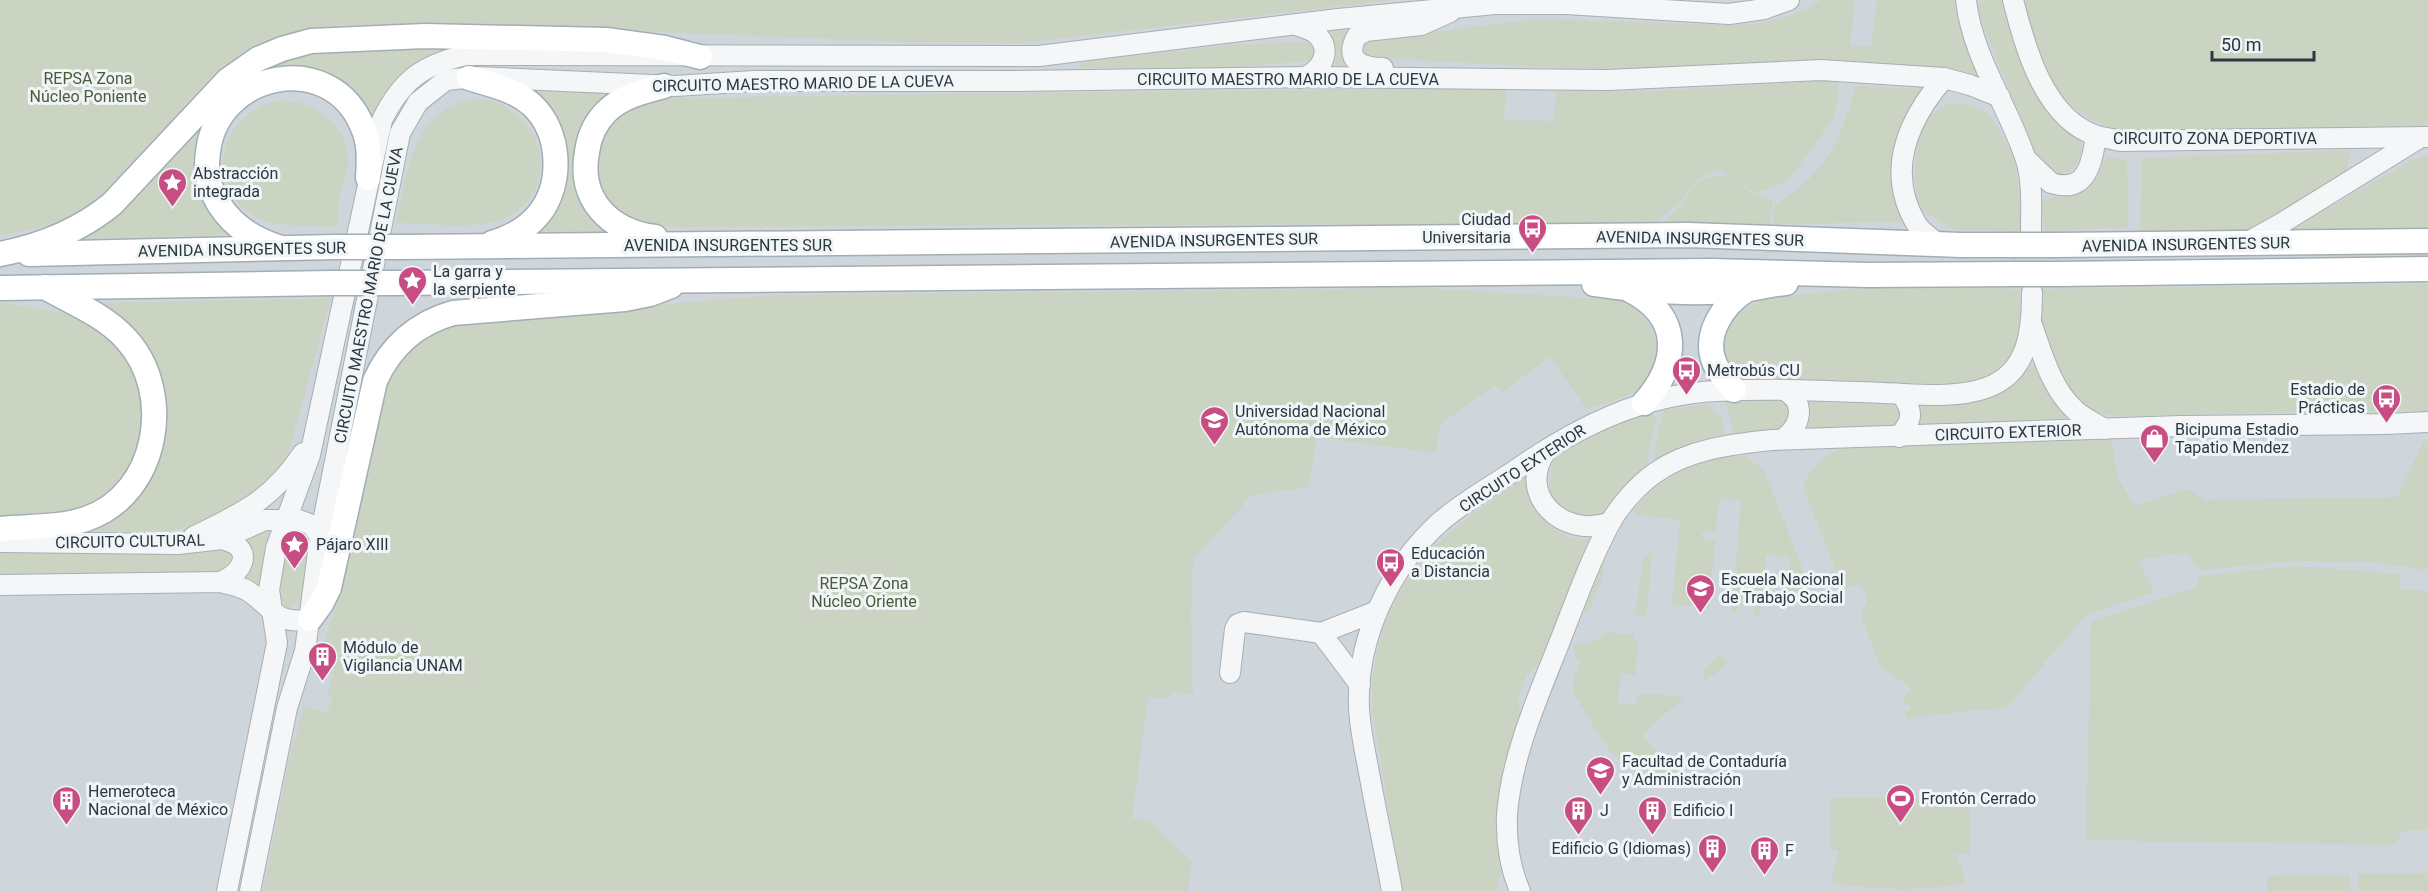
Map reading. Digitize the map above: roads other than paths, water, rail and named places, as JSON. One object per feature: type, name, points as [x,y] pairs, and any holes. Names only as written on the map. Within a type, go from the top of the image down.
[{"type":"main road","points":[[0,254],[51,240],[102,213],[228,80],[258,59],[297,45],[332,38],[425,36],[606,40],[665,48],[700,57]]},
{"type":"main road","points":[[469,78],[507,89],[538,112],[552,137],[555,166],[550,194],[534,219],[502,240],[470,247]]},
{"type":"main road","points":[[281,248],[238,228],[219,206],[211,188],[207,170],[211,136],[221,115],[234,101],[261,84],[282,79],[310,80],[328,87],[345,99],[363,126],[368,145],[368,178]]},
{"type":"main road","points":[[664,86],[626,98],[612,106],[599,119],[592,133],[585,160],[586,177],[591,195],[608,218],[632,232],[720,245]]},
{"type":"main road","name":"AVENIDA INSURGENTES SUR","points":[[0,254],[336,247],[1678,235],[1938,244],[2022,238],[2056,245],[2428,241]]},
{"type":"main road","name":"AVENIDA INSURGENTES SUR","points":[[0,288],[1723,271],[1868,275],[2428,269]]},
{"type":"main road","points":[[1530,274],[1630,290],[1666,292],[1748,289],[1868,275]]},
{"type":"main road","points":[[310,619],[329,588],[375,381],[387,357],[402,341],[430,320],[453,313],[625,300],[650,294],[686,280]]},
{"type":"main road","points":[[0,529],[65,524],[86,519],[103,510],[133,483],[144,464],[152,439],[154,402],[147,374],[135,351],[106,322],[45,288]]},
{"type":"main road","points":[[1734,390],[1717,368],[1713,357],[1712,339],[1715,326],[1724,309],[1734,298],[1748,289]]},
{"type":"main road","points":[[1630,290],[1645,297],[1660,314],[1669,334],[1668,366],[1644,403]]},
{"type":"street","name":"CIRCUITO MAESTRO MARIO DE LA CUEVA","points":[[227,891],[277,643],[269,590],[276,548],[310,455],[382,120],[394,97],[408,80],[425,68],[466,55],[1039,56],[1338,19],[1495,4],[1566,4],[1729,14],[1764,9],[1789,0]]},
{"type":"street","name":"CIRCUITO ZONA DEPORTIVA","points":[[2013,0],[2020,30],[2043,86],[2069,118],[2096,136],[2120,141],[2425,137]]},
{"type":"street","points":[[1970,3],[1980,55],[2026,159],[2031,200],[2022,238]]},
{"type":"street","points":[[1457,7],[1421,26],[1363,32],[1355,39],[1353,51],[1358,63],[1364,67],[1444,69],[1465,78]]},
{"type":"street","points":[[1296,25],[1316,34],[1324,51],[1324,58],[1317,70],[1311,75],[1298,78]]},
{"type":"street","name":"CIRCUITO MAESTRO MARIO DE LA CUEVA","points":[[250,891],[288,708],[305,651],[320,537],[400,133],[418,102],[446,81],[469,78],[664,86],[754,81],[1298,78],[1608,80],[1821,70],[1944,78],[2000,97]]},
{"type":"street","points":[[1938,244],[1918,227],[1908,204],[1901,173],[1907,135],[1918,112],[1944,78]]},
{"type":"street","points":[[2026,159],[2051,183],[2071,184],[2083,177],[2091,166],[2096,136]]},
{"type":"street","points":[[2245,244],[2425,137]]},
{"type":"street","name":"CIRCUITO EXTERIOR","points":[[1392,891],[1363,741],[1359,707],[1365,648],[1377,611],[1404,564],[1442,521],[1549,447],[1598,420],[1644,403],[1734,390],[1948,395],[1987,388],[2010,374],[2024,355],[2032,325],[2032,292]]},
{"type":"street","name":"CIRCUITO EXTERIOR","points":[[2032,325],[2042,354],[2064,397],[2076,411],[2104,429]]},
{"type":"street","points":[[1783,440],[1796,426],[1799,414],[1794,397],[1784,390]]},
{"type":"street","points":[[1899,437],[1910,424],[1910,408],[1901,394]]},
{"type":"street","points":[[178,544],[248,510],[271,493],[290,473],[306,449],[318,420]]},
{"type":"street","name":"CIRCUITO EXTERIOR","points":[[1514,887],[1507,816],[1517,763],[1557,649],[1611,522],[1638,488],[1654,473],[1674,461],[1733,444],[1783,440],[2104,429],[2428,422]]},
{"type":"street","points":[[1549,447],[1539,462],[1537,480],[1546,506],[1559,519],[1578,526],[1596,527],[1611,522]]},
{"type":"street","name":"CIRCUITO CULTURAL","points":[[0,542],[178,544],[222,538],[264,520],[299,520],[312,525],[320,537]]},
{"type":"street","points":[[221,582],[239,572],[243,561],[241,550],[233,541],[222,538]]},
{"type":"street","points":[[0,585],[221,582],[245,589],[274,615],[285,620],[310,619]]},
{"type":"street","points":[[1230,674],[1235,629],[1238,624],[1244,622],[1321,633],[1377,611]]},
{"type":"street","points":[[1321,633],[1360,685]]},
{"type":"place","name":"Abstracción integrada","points":[[172,208]]},
{"type":"place","name":"Ciudad Universitaria","points":[[1532,254]]},
{"type":"place","name":"La garra y la serpiente","points":[[412,306]]},
{"type":"place","name":"Metrobús CU","points":[[1686,396]]},
{"type":"place","name":"Estadio de Prácticas","points":[[2386,424]]},
{"type":"place","name":"Universidad Nacional Autónoma de México","points":[[1214,446]]},
{"type":"place","name":"Bicipuma Estadio Tapatio Mendez","points":[[2154,464]]},
{"type":"place","name":"Pájaro XIII","points":[[295,570]]},
{"type":"place","name":"Educación a Distancia","points":[[1390,588]]},
{"type":"place","name":"Escuela Nacional de Trabajo Social","points":[[1700,614]]},
{"type":"place","name":"Módulo de Vigilancia UNAM","points":[[322,682]]},
{"type":"place","name":"Facultad de Contaduría y Administración","points":[[1601,796]]},
{"type":"place","name":"Frontón Cerrado","points":[[1900,824]]},
{"type":"place","name":"Hemeroteca Nacional de México","points":[[67,826]]},
{"type":"place","name":"J","points":[[1579,836]]},
{"type":"place","name":"Edificio I","points":[[1652,836]]},
{"type":"place","name":"Edificio G (Idiomas)","points":[[1712,874]]},
{"type":"place","name":"F","points":[[1764,876]]},
{"type":"park label","name":"REPSA Zona Núcleo Poniente","points":[[88,87]]},
{"type":"park label","name":"REPSA Zona Núcleo Oriente","points":[[864,592]]}]
